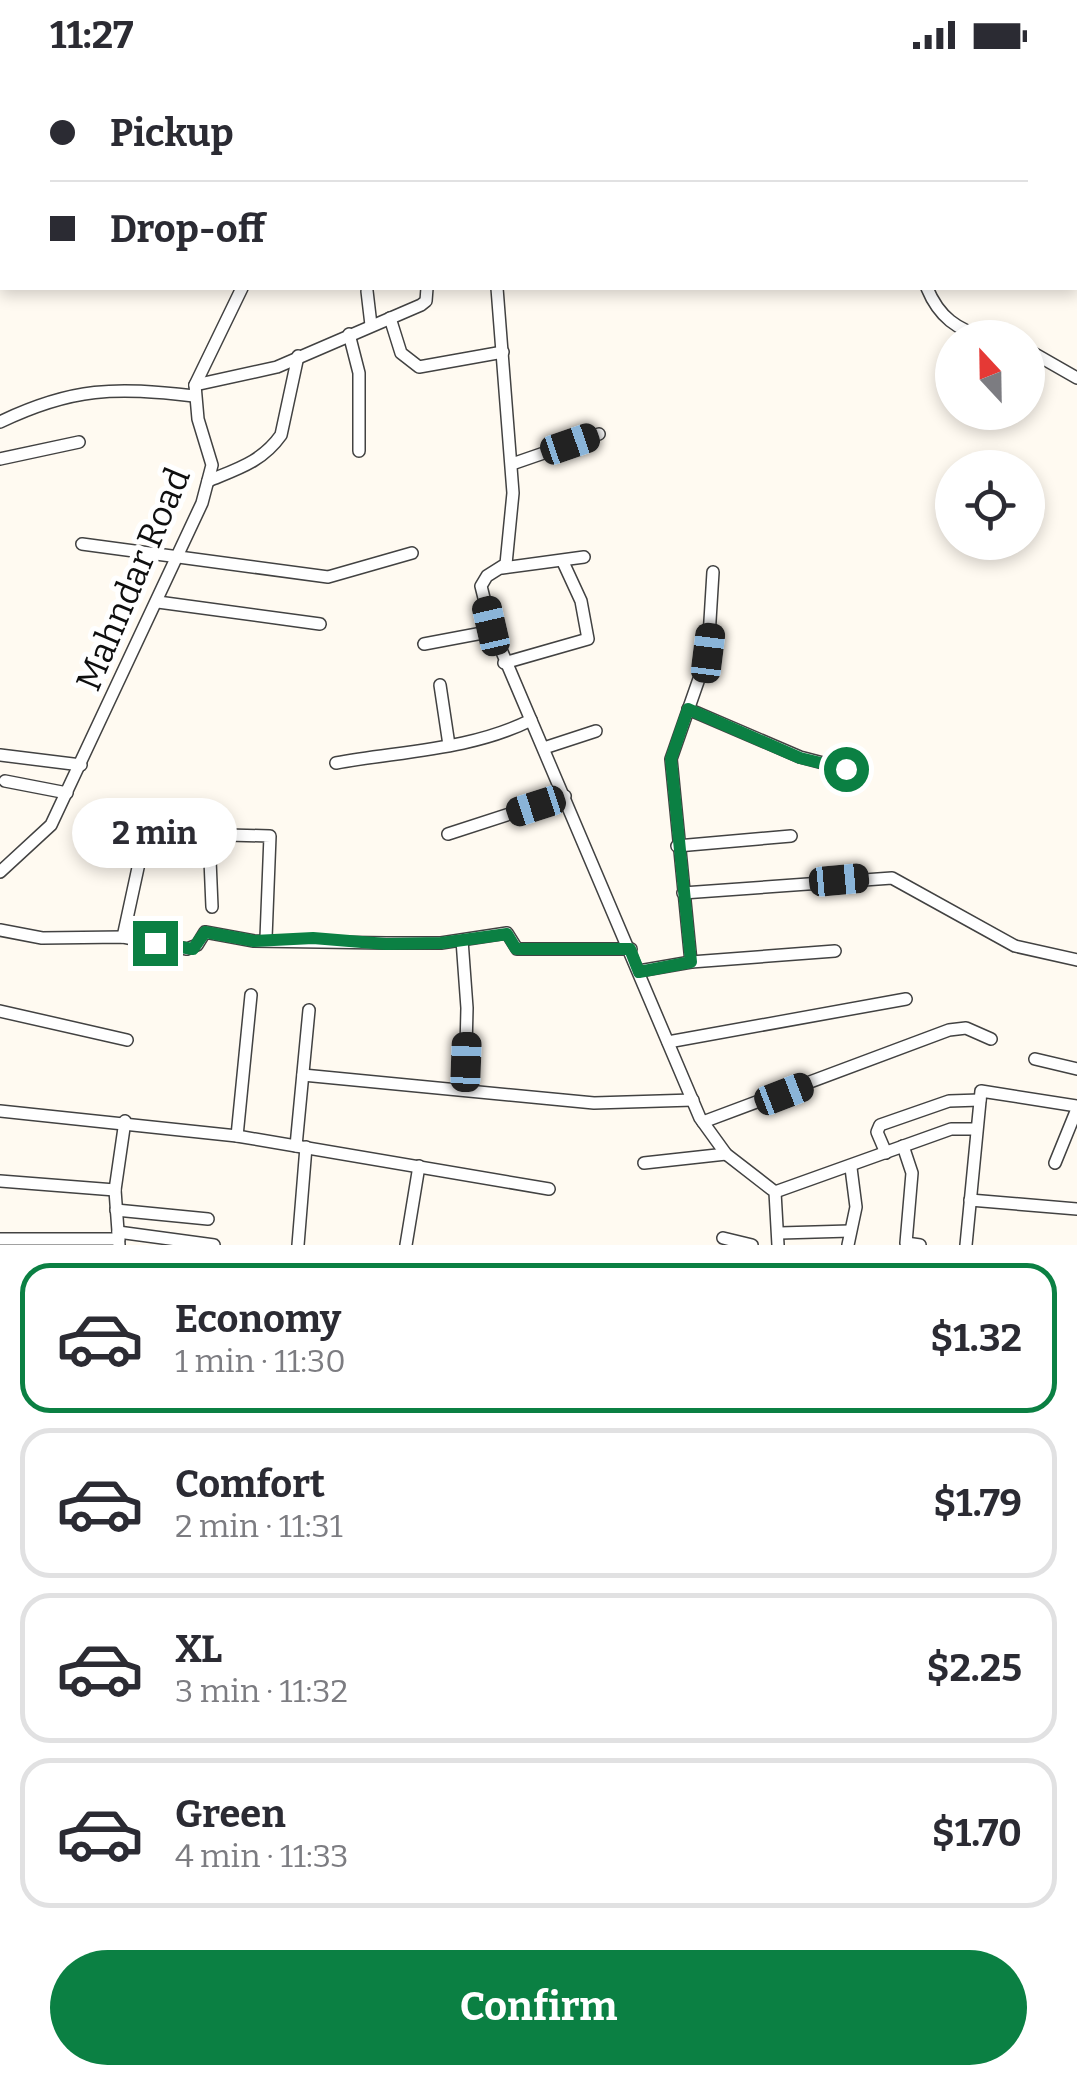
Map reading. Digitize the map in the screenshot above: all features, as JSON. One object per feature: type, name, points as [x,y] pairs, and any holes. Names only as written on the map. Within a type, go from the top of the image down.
[{"type":"street","points":[[194,390],[241,290]]},
{"type":"street","points":[[0,422],[68,394],[94,390],[194,390],[277,367],[421,305],[426,301],[427,290]]},
{"type":"street","points":[[497,290],[512,464],[509,556],[502,568]]},
{"type":"street","points":[[928,290],[935,306],[948,320]]},
{"type":"street","points":[[367,291],[371,325]]},
{"type":"street","points":[[390,318],[401,353],[420,366],[503,352]]},
{"type":"street","points":[[349,334],[359,373],[359,451]]},
{"type":"street","points":[[208,481],[259,460],[281,435],[298,356]]},
{"type":"street","points":[[1045,360],[1077,378]]},
{"type":"street","name":"Mahndar Road","points":[[0,872],[51,825],[177,559],[212,465],[194,390]]},
{"type":"street","points":[[512,464],[600,434]]},
{"type":"street","points":[[0,459],[78,442]]},
{"type":"street","points":[[82,544],[328,577],[412,553]]},
{"type":"street","points":[[584,556],[502,568],[486,576],[481,586],[504,663],[566,796],[703,1122],[726,1154],[776,1192],[779,1239],[850,1231]]},
{"type":"street","points":[[504,663],[588,639],[581,601],[563,562]]},
{"type":"street","points":[[691,962],[671,759],[708,653],[713,572]]},
{"type":"street","points":[[158,602],[320,624]]},
{"type":"street","points":[[424,644],[492,631]]},
{"type":"street","points":[[440,685],[448,745]]},
{"type":"street","points":[[688,709],[800,758],[846,769]]},
{"type":"street","points":[[336,763],[422,753],[498,736],[531,720]]},
{"type":"street","points":[[544,748],[596,731]]},
{"type":"street","points":[[0,755],[81,764]]},
{"type":"street","points":[[5,781],[67,793]]},
{"type":"street","points":[[448,834],[566,796]]},
{"type":"street","points":[[124,937],[146,835],[270,836],[266,938]]},
{"type":"street","points":[[209,836],[212,907]]},
{"type":"street","points":[[678,846],[791,836]]},
{"type":"street","points":[[683,893],[892,878],[1014,946],[1077,960]]},
{"type":"street","points":[[0,930],[42,938],[124,937],[187,949],[198,945],[205,932],[254,941],[266,938],[386,944],[507,934],[516,949],[630,949]]},
{"type":"street","points":[[462,940],[467,1008],[464,1089]]},
{"type":"street","points":[[639,972],[691,962],[835,951]]},
{"type":"street","points":[[237,1136],[252,996]]},
{"type":"street","points":[[668,1042],[906,999]]},
{"type":"street","points":[[0,1010],[127,1040]]},
{"type":"street","points":[[298,1245],[309,1010]]},
{"type":"street","points":[[703,1122],[948,1030],[966,1028],[992,1039]]},
{"type":"street","points":[[1035,1059],[1077,1069]]},
{"type":"street","points":[[303,1075],[633,1106],[692,1100]]},
{"type":"street","points":[[966,1245],[981,1091],[1077,1108],[1055,1163]]},
{"type":"street","points":[[886,1153],[877,1132],[880,1126],[949,1102],[980,1100]]},
{"type":"street","points":[[0,1112],[126,1121],[237,1136],[549,1189]]},
{"type":"street","points":[[119,1239],[115,1190],[126,1121]]},
{"type":"street","points":[[776,1192],[951,1129],[976,1130]]},
{"type":"street","points":[[903,1146],[912,1173],[906,1243],[920,1245]]},
{"type":"street","points":[[644,1164],[726,1154]]},
{"type":"street","points":[[406,1245],[419,1166]]},
{"type":"street","points":[[848,1245],[856,1196],[851,1168]]},
{"type":"street","points":[[0,1181],[115,1190]]},
{"type":"street","points":[[970,1200],[1077,1209]]},
{"type":"street","points":[[116,1210],[208,1218]]},
{"type":"street","points":[[724,1238],[752,1245]]},
{"type":"street","points":[[0,1240],[119,1239],[214,1245]]},
{"type":"route","points":[[155,943],[193,949],[205,932],[254,941],[313,938],[386,944],[441,943],[509,934],[516,949],[630,949],[639,972],[691,962],[671,759],[688,709],[800,758],[846,769]]}]
